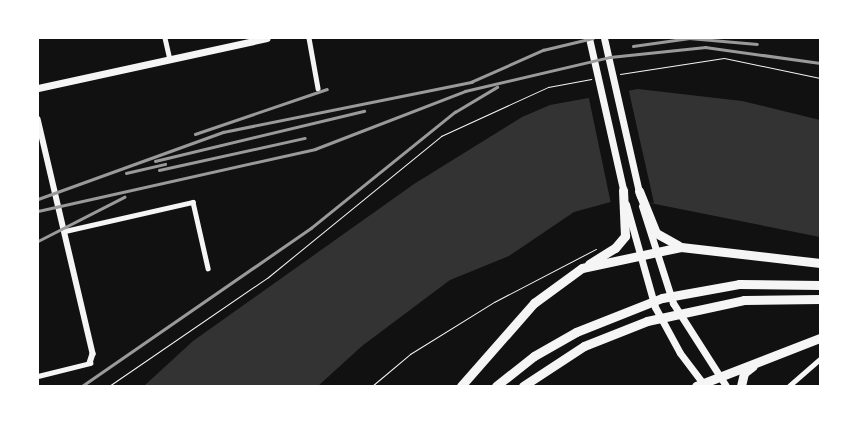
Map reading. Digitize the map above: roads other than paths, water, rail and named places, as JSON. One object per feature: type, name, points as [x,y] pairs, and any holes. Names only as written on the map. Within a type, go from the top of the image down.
[{"type":"highway","points":[[461,386],[534,303],[582,268],[615,248],[629,229],[623,190]]},
{"type":"highway","points":[[639,191],[650,226],[662,239],[682,247],[820,263]]},
{"type":"highway","points":[[582,268],[682,247]]},
{"type":"highway","points":[[496,386],[534,356],[576,332],[654,300],[740,284],[820,285]]},
{"type":"highway","points":[[523,386],[584,346],[647,321],[744,300],[820,299]]},
{"type":"highway","points":[[701,385],[820,338]]},
{"type":"highway","points":[[741,386],[744,373],[758,362]]},
{"type":"main road","points":[[38,88],[267,38]]},
{"type":"main road","points":[[589,38],[623,190]]},
{"type":"main road","points":[[604,38],[639,191]]},
{"type":"main road","points":[[650,226],[662,277],[687,330],[726,386]]},
{"type":"main road","points":[[629,229],[645,282],[669,336],[701,385]]},
{"type":"street","points":[[165,38],[170,59]]},
{"type":"street","points":[[308,38],[318,88]]},
{"type":"street","points":[[38,119],[66,231],[93,354],[90,363],[38,376]]},
{"type":"street","points":[[66,231],[193,202],[208,268]]},
{"type":"street","points":[[789,386],[820,359]]},
{"type":"railway","points":[[471,82],[543,50],[593,38]]},
{"type":"railway","points":[[633,46],[689,38],[757,44]]},
{"type":"railway","points":[[38,211],[315,149],[465,91],[610,57],[705,47],[820,63]]},
{"type":"railway","points":[[38,199],[223,132],[472,82]]},
{"type":"railway","points":[[82,386],[311,228],[455,112],[497,87]]},
{"type":"railway","points":[[195,134],[327,89]]},
{"type":"railway","points":[[155,161],[364,111]]},
{"type":"railway","points":[[159,170],[305,138]]},
{"type":"railway","points":[[126,173],[165,164]]},
{"type":"railway","points":[[38,241],[124,197]]}]
